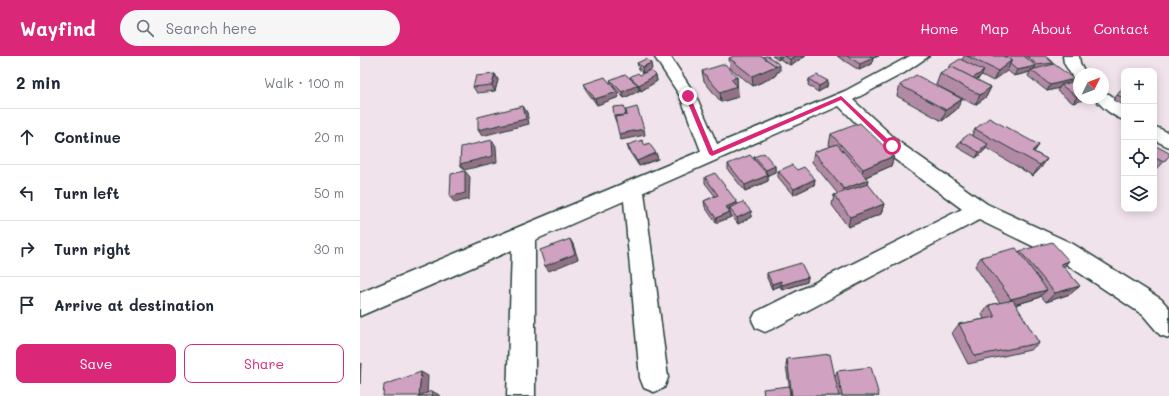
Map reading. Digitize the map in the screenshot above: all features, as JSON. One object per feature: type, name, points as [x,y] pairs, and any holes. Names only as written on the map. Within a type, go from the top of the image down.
[{"type":"street","points":[[662,56],[688,96],[712,154]]},
{"type":"street","points":[[360,305],[524,236],[841,98],[897,72],[921,56]]},
{"type":"street","points":[[1071,56],[1072,63],[1075,68]]},
{"type":"street","points":[[841,98],[892,146],[979,210],[1065,251],[1152,307],[1169,326]]},
{"type":"street","points":[[1109,103],[1121,112]]},
{"type":"street","points":[[1157,134],[1169,141]]},
{"type":"street","points":[[633,189],[654,378]]},
{"type":"street","points":[[765,320],[979,210]]},
{"type":"street","points":[[521,396],[524,236]]},
{"type":"building","points":[[734,56],[762,56],[776,66],[752,76],[729,58]]},
{"type":"building","points":[[766,56],[780,65],[776,67],[763,57]]},
{"type":"building","points":[[784,56],[796,56],[790,59]]},
{"type":"building","points":[[847,56],[870,56],[873,58],[860,64]]},
{"type":"building","points":[[967,56],[1003,56],[1012,60],[998,71]]},
{"type":"building","points":[[1024,56],[1036,66],[1017,70],[1010,64],[1012,60],[1005,57]]},
{"type":"building","points":[[1027,56],[1045,56],[1053,63],[1037,65]]},
{"type":"building","points":[[646,59],[651,63],[642,67],[637,63]]},
{"type":"building","points":[[960,59],[984,71],[973,78],[949,66]]},
{"type":"building","points":[[725,64],[737,77],[731,79],[737,86],[720,92],[702,71]]},
{"type":"building","points":[[1054,64],[1073,79],[1050,85],[1031,70]]},
{"type":"building","points":[[952,67],[991,87],[980,95],[940,74]]},
{"type":"building","points":[[650,70],[656,75],[639,85],[630,77],[638,73],[640,75]]},
{"type":"building","points":[[495,74],[492,85],[473,87],[476,76]]},
{"type":"building","points":[[625,74],[638,85],[622,92],[610,80]]},
{"type":"building","points":[[817,75],[828,81],[819,86],[809,79]]},
{"type":"building","points":[[916,75],[962,99],[946,110],[900,85]]},
{"type":"building","points":[[605,77],[617,92],[595,99],[584,84]]},
{"type":"building","points":[[1073,82],[1073,94],[1061,85]]},
{"type":"building","points":[[1121,90],[1121,97],[1117,95]]},
{"type":"building","points":[[523,106],[526,119],[478,130],[478,117]]},
{"type":"building","points":[[624,106],[626,115],[614,116],[613,107]]},
{"type":"building","points":[[637,107],[644,129],[619,134],[615,117],[627,115],[626,110]]},
{"type":"building","points":[[989,118],[1039,145],[1032,151],[1047,159],[1040,165],[975,129]]},
{"type":"building","points":[[860,123],[894,156],[863,169],[831,134]]},
{"type":"building","points":[[969,134],[988,144],[979,152],[960,141]]},
{"type":"building","points":[[492,140],[493,156],[460,164],[461,147]]},
{"type":"building","points":[[642,140],[645,145],[649,143],[656,153],[637,161],[627,145]]},
{"type":"building","points":[[837,144],[868,180],[844,189],[814,152]]},
{"type":"building","points":[[1157,147],[1169,153],[1169,156],[1163,162],[1157,159]]},
{"type":"building","points":[[764,153],[775,166],[766,170],[754,157]]},
{"type":"building","points":[[750,155],[768,175],[745,185],[728,164]]},
{"type":"building","points":[[792,165],[797,170],[804,167],[815,179],[794,189],[778,171]]},
{"type":"building","points":[[465,171],[465,193],[450,197],[451,174]]},
{"type":"building","points":[[715,173],[737,202],[726,207],[730,212],[716,218],[704,201],[718,195],[705,177]]},
{"type":"building","points":[[868,184],[884,204],[850,217],[834,195]]},
{"type":"building","points":[[743,202],[751,211],[737,218],[729,208]]},
{"type":"building","points":[[570,239],[575,254],[545,266],[540,250]]},
{"type":"building","points":[[1052,242],[1069,261],[1061,264],[1080,286],[1055,293],[1020,251]]},
{"type":"building","points":[[1016,248],[1047,290],[1011,299],[981,257]]},
{"type":"building","points":[[801,263],[808,277],[782,285],[781,281],[772,284],[767,273]]},
{"type":"building","points":[[1013,300],[1039,343],[975,356],[959,324],[995,317],[989,305]]},
{"type":"building","points":[[830,354],[839,396],[792,396],[787,359]]},
{"type":"building","points":[[871,367],[879,396],[842,396],[837,371]]},
{"type":"building","points":[[421,372],[419,396],[383,396],[384,385]]},
{"type":"building","points":[[789,386],[790,396],[764,396],[763,389]]},
{"type":"building","points":[[432,391],[432,396],[418,396]]},
{"type":"route","points":[[688,96],[712,154],[841,98],[892,146]]}]
